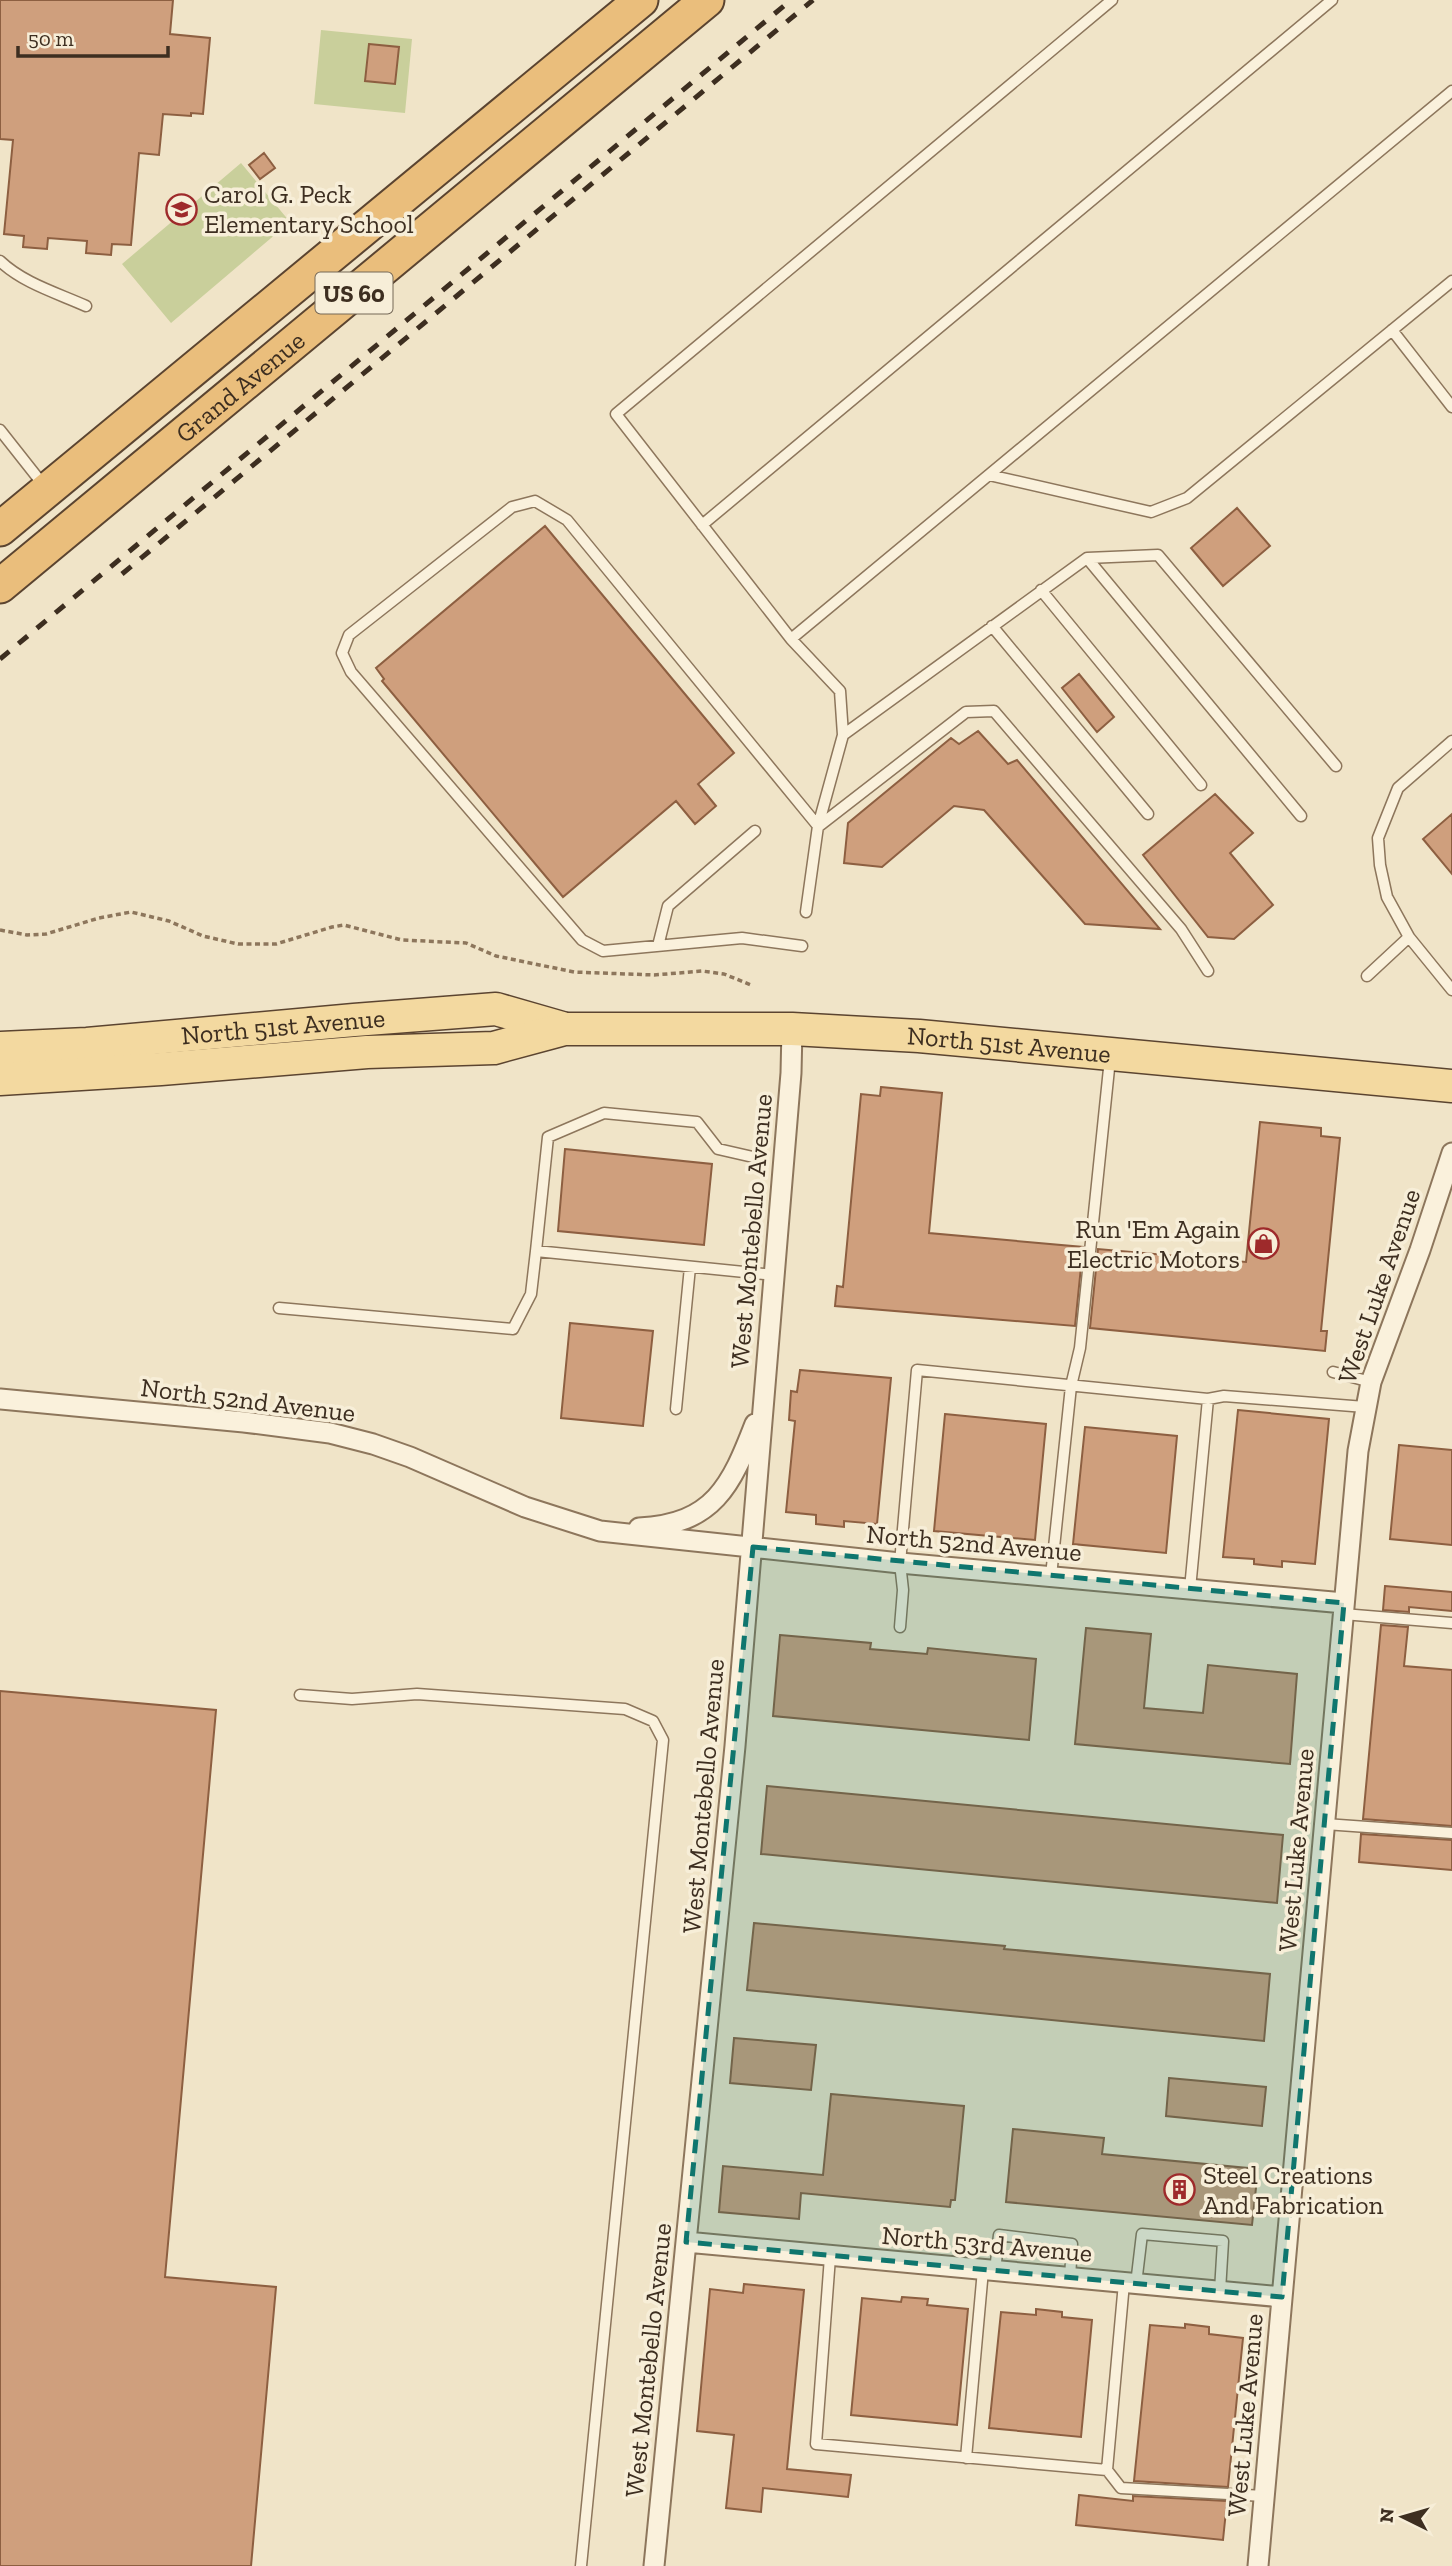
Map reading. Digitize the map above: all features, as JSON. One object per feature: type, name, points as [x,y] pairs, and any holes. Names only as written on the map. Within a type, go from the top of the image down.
[{"type":"highway","name":"Grand Avenue","points":[[0,529],[641,0]]},
{"type":"highway","name":"Grand Avenue","points":[[0,586],[707,0]]},
{"type":"main road","name":"North 51st Avenue","points":[[0,1048],[87,1044],[496,1009],[564,1029]]},
{"type":"main road","name":"North 51st Avenue","points":[[0,1079],[367,1052],[494,1048],[564,1029],[792,1029],[919,1036],[1452,1086]]},
{"type":"street","name":"West Montebello Avenue","points":[[654,2566],[753,1547],[791,1073],[792,1029]]},
{"type":"street","name":"West Luke Avenue","points":[[1258,2566],[1358,1451],[1371,1382],[1420,1250],[1452,1153]]},
{"type":"street","name":"North 52nd Avenue","points":[[0,1399],[244,1422],[330,1433],[410,1457],[525,1507],[600,1531],[900,1563],[1190,1589],[1344,1609]]},
{"type":"street","name":"North 52nd Avenue","points":[[600,1531],[659,1527],[692,1515],[719,1497],[730,1483],[742,1458],[763,1404]]},
{"type":"street","name":"North 53rd Avenue","points":[[687,2242],[1282,2297]]},
{"type":"lane","points":[[806,912],[818,826],[843,735],[840,691],[791,639],[616,414],[1112,0]]},
{"type":"lane","points":[[702,525],[1332,0]]},
{"type":"lane","points":[[791,639],[1451,94]]},
{"type":"lane","points":[[0,261],[10,271],[86,306]]},
{"type":"lane","points":[[989,475],[1151,512],[1187,498],[1452,281]]},
{"type":"lane","points":[[1392,330],[1452,407]]},
{"type":"lane","points":[[0,430],[47,491]]},
{"type":"lane","points":[[802,946],[742,938],[603,951],[582,940],[351,672],[342,653],[349,635],[512,507],[535,501],[566,520],[818,826]]},
{"type":"lane","points":[[843,735],[1087,558],[1158,555],[1336,766]]},
{"type":"lane","points":[[1087,558],[1301,816]]},
{"type":"lane","points":[[1041,590],[1201,785]]},
{"type":"lane","points":[[992,626],[1148,814]]},
{"type":"lane","points":[[818,826],[966,712],[994,711],[1181,929],[1208,971]]},
{"type":"lane","points":[[1452,741],[1398,788],[1378,838],[1387,897],[1409,937],[1452,990]]},
{"type":"lane","points":[[657,946],[668,906],[755,831]]},
{"type":"lane","points":[[1367,976],[1409,937]]},
{"type":"lane","points":[[1051,1576],[1070,1386],[1080,1348],[1110,1055]]},
{"type":"lane","points":[[279,1308],[513,1329],[531,1294],[548,1137],[604,1113],[697,1122],[718,1149],[753,1157]]},
{"type":"lane","points":[[536,1251],[774,1275]]},
{"type":"lane","points":[[676,1409],[690,1267]]},
{"type":"lane","points":[[900,1627],[903,1590],[900,1563],[917,1370],[1208,1399],[1224,1396],[1365,1407]]},
{"type":"lane","points":[[1333,1372],[1371,1382]]},
{"type":"lane","points":[[1190,1589],[1208,1399]]},
{"type":"lane","points":[[1344,1609],[1452,1623]]},
{"type":"lane","points":[[300,1695],[352,1699],[417,1694],[625,1709],[653,1721],[663,1740],[581,2566]]},
{"type":"lane","points":[[1325,1824],[1452,1833]]},
{"type":"lane","points":[[1220,2291],[1223,2241],[1142,2234],[1130,2283],[1107,2470],[1121,2488],[1264,2496]]},
{"type":"lane","points":[[966,2458],[989,2271],[999,2235],[1072,2244],[1070,2278]]},
{"type":"lane","points":[[830,2257],[816,2444],[1107,2470]]},
{"type":"path","points":[[0,930],[27,935],[46,934],[99,918],[131,912],[169,921],[202,936],[238,944],[276,944],[344,925],[402,940],[466,943],[495,956],[573,972],[654,975],[702,971],[724,974],[751,985]]},
{"type":"highlighted area","points":[[753,1547],[1344,1603],[1282,2297],[686,2242]]},
{"type":"green space","points":[[321,30],[412,39],[405,113],[314,104]]},
{"type":"green space","points":[[241,163],[290,222],[171,323],[122,264]]},
{"type":"building","points":[[0,0],[173,0],[170,34],[210,38],[203,114],[163,114],[159,155],[139,153],[131,245],[112,244],[111,255],[86,253],[87,241],[48,238],[47,249],[23,247],[24,236],[4,234],[13,140],[0,139]]},
{"type":"building","points":[[369,44],[399,47],[395,84],[365,81]]},
{"type":"building","points":[[264,153],[275,168],[260,179],[249,165]]},
{"type":"building","points":[[1237,508],[1270,546],[1223,586],[1191,548]]},
{"type":"building","points":[[545,526],[734,753],[698,784],[716,806],[695,824],[676,801],[563,897],[382,681],[384,679],[376,668]]},
{"type":"building","points":[[1079,674],[1114,717],[1097,732],[1062,688]]},
{"type":"building","points":[[978,731],[1008,764],[1017,760],[1160,929],[1085,924],[984,810],[954,806],[882,867],[844,863],[848,823],[951,738],[959,744]]},
{"type":"building","points":[[1215,794],[1253,833],[1230,853],[1273,905],[1234,939],[1208,937],[1143,855]]},
{"type":"building","points":[[1452,814],[1452,874],[1423,839]]},
{"type":"building","points":[[881,1087],[942,1093],[929,1233],[1083,1247],[1075,1326],[835,1306],[837,1286],[843,1287],[861,1094],[880,1096]]},
{"type":"building","points":[[1260,1122],[1321,1128],[1321,1136],[1340,1138],[1321,1331],[1327,1331],[1325,1351],[1090,1328],[1098,1249],[1246,1262]]},
{"type":"building","points":[[565,1149],[712,1164],[704,1245],[558,1231]]},
{"type":"building","points":[[570,1323],[653,1331],[643,1426],[561,1418]]},
{"type":"building","points":[[800,1370],[891,1378],[877,1524],[844,1521],[844,1527],[816,1524],[816,1515],[786,1512],[795,1421],[789,1420],[791,1391],[797,1392]]},
{"type":"building","points":[[1238,1410],[1329,1419],[1315,1564],[1282,1561],[1282,1567],[1254,1564],[1254,1559],[1223,1557]]},
{"type":"building","points":[[945,1414],[1046,1424],[1035,1540],[934,1531]]},
{"type":"building","points":[[1085,1427],[1177,1436],[1166,1553],[1073,1544]]},
{"type":"building","points":[[1399,1445],[1452,1450],[1452,1545],[1390,1539]]},
{"type":"building","points":[[1385,1586],[1452,1592],[1452,1611],[1409,1607],[1409,1612],[1383,1610]]},
{"type":"building","points":[[1381,1625],[1408,1627],[1404,1666],[1452,1670],[1452,1826],[1363,1819]]},
{"type":"building","points":[[1086,1628],[1151,1634],[1144,1708],[1203,1713],[1208,1665],[1297,1674],[1290,1764],[1075,1744]]},
{"type":"building","points":[[780,1635],[871,1643],[870,1649],[927,1654],[928,1648],[1036,1659],[1029,1740],[773,1716]]},
{"type":"building","points":[[0,1691],[216,1710],[165,2277],[276,2287],[251,2566],[0,2566]]},
{"type":"building","points":[[767,1786],[1283,1835],[1277,1903],[761,1854]]},
{"type":"building","points":[[1361,1834],[1452,1840],[1452,1870],[1359,1862]]},
{"type":"building","points":[[754,1923],[1270,1974],[1264,2041],[747,1990]]},
{"type":"building","points":[[734,2038],[816,2045],[811,2090],[730,2083]]},
{"type":"building","points":[[1169,2078],[1266,2087],[1262,2126],[1166,2116]]},
{"type":"building","points":[[831,2094],[964,2106],[955,2200],[951,2200],[950,2207],[801,2193],[799,2219],[719,2212],[723,2166],[823,2175]]},
{"type":"building","points":[[1013,2129],[1104,2138],[1102,2154],[1258,2169],[1252,2225],[1006,2202]]},
{"type":"building","points":[[744,2284],[804,2290],[787,2469],[851,2475],[848,2497],[763,2488],[761,2512],[726,2508],[734,2435],[697,2431],[710,2289],[743,2293]]},
{"type":"building","points":[[902,2297],[928,2299],[927,2305],[968,2309],[957,2425],[851,2415],[862,2298],[901,2302]]},
{"type":"building","points":[[1036,2309],[1062,2312],[1062,2317],[1092,2320],[1081,2437],[989,2428],[1001,2312],[1036,2315]]},
{"type":"building","points":[[1185,2324],[1209,2327],[1209,2334],[1243,2338],[1228,2487],[1134,2481],[1150,2325],[1185,2328]]},
{"type":"building","points":[[1079,2495],[1133,2501],[1133,2496],[1227,2501],[1223,2540],[1076,2525]]},
{"type":"railway","points":[[0,659],[791,0]]},
{"type":"railway","points":[[122,574],[813,0]]},
{"type":"place","name":"Carol G. Peck Elementary School","points":[[181,209]]},
{"type":"place","name":"Run 'Em Again Electric Motors","points":[[1263,1244]]},
{"type":"place","name":"Steel Creations And Fabrication","points":[[1180,2190]]}]
